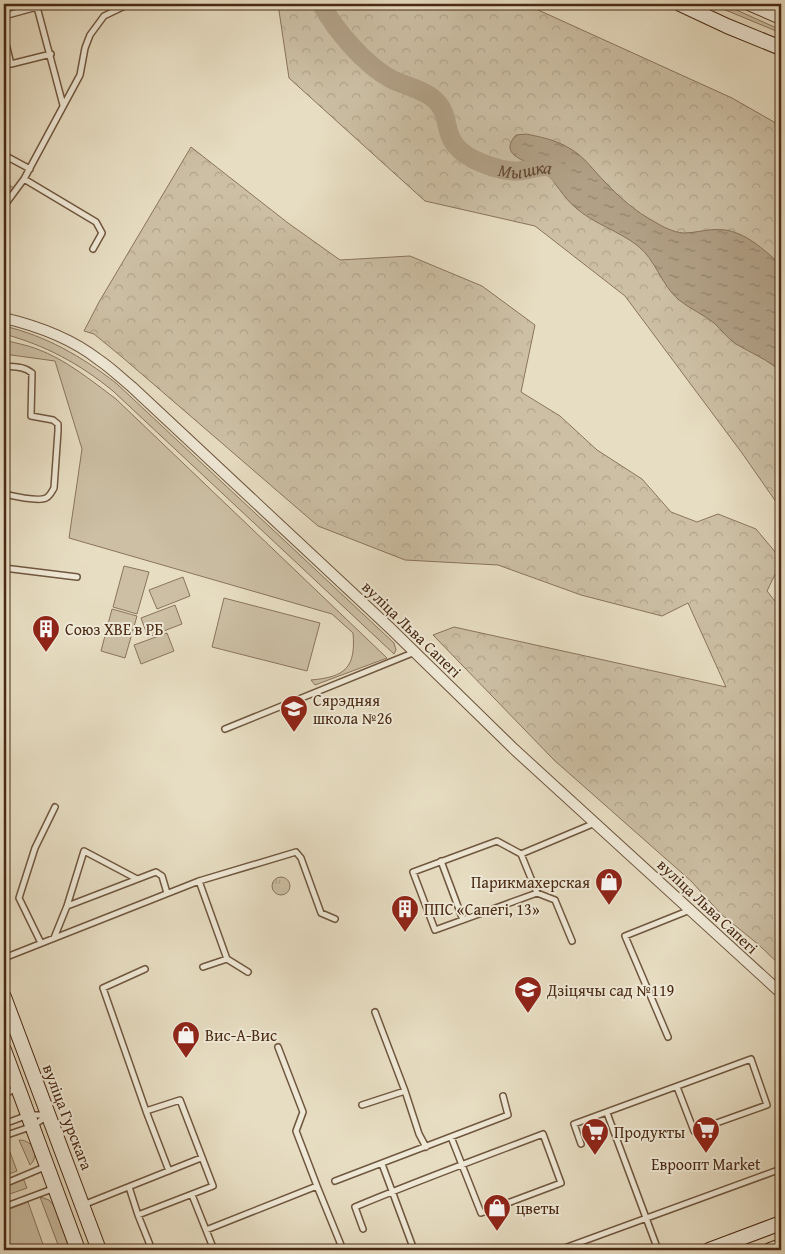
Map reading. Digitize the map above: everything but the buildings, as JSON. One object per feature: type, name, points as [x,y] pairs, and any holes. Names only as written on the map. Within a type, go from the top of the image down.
[{"type":"main road","points":[[680,4],[781,48]]},
{"type":"main road","points":[[751,4],[781,17]]},
{"type":"main road","name":"вуліца Гурскага","points":[[4,996],[99,1250]]},
{"type":"main road","points":[[4,1050],[78,1250]]},
{"type":"main road","points":[[65,1212],[83,1205]]},
{"type":"main road","points":[[709,1250],[781,1223]]},
{"type":"main road","points":[[770,1250],[781,1246]]},
{"type":"street","name":"вуліца Льва Сапегі","points":[[4,318],[26,323],[64,338],[99,359],[132,387],[416,652],[515,750],[781,993]]},
{"type":"lane","points":[[4,206],[24,180],[80,75],[85,48],[90,35],[104,16],[129,4]]},
{"type":"lane","points":[[4,16],[37,7],[63,105]]},
{"type":"lane","points":[[4,36],[11,64],[50,54]]},
{"type":"lane","points":[[4,155],[30,169]]},
{"type":"lane","points":[[24,180],[96,222],[102,233],[93,249]]},
{"type":"lane","points":[[4,366],[20,367],[32,372],[31,416],[53,420],[58,424],[54,488],[51,493],[46,498],[40,500],[4,494]]},
{"type":"lane","points":[[4,568],[77,577]]},
{"type":"lane","points":[[225,728],[416,652]]},
{"type":"lane","points":[[41,943],[20,898],[35,848],[55,807]]},
{"type":"lane","points":[[521,854],[596,823]]},
{"type":"lane","points":[[536,893],[521,854],[497,841],[413,872],[436,930],[536,893],[555,900],[572,941]]},
{"type":"lane","points":[[54,938],[67,906],[84,851],[137,879]]},
{"type":"lane","points":[[4,958],[199,881],[296,852],[321,912],[335,919]]},
{"type":"lane","points":[[440,862],[463,920]]},
{"type":"lane","points":[[67,906],[156,872],[162,876],[167,893]]},
{"type":"lane","points":[[199,881],[227,959],[248,972]]},
{"type":"lane","points":[[668,1037],[625,936],[690,910]]},
{"type":"lane","points":[[203,968],[227,959]]},
{"type":"lane","points":[[145,969],[103,988],[169,1171]]},
{"type":"lane","points":[[374,1012],[405,1091],[419,1134],[426,1147]]},
{"type":"lane","points":[[278,1047],[303,1112],[296,1131],[343,1250]]},
{"type":"lane","points":[[581,1144],[574,1124],[751,1059],[767,1105],[694,1132],[677,1087]]},
{"type":"lane","points":[[4,1094],[18,1088]]},
{"type":"lane","points":[[362,1105],[405,1091]]},
{"type":"lane","points":[[336,1181],[508,1116],[503,1096]]},
{"type":"lane","points":[[138,1215],[213,1186],[180,1100],[146,1111]]},
{"type":"lane","points":[[607,1113],[658,1250]]},
{"type":"lane","points":[[4,1124],[49,1115]]},
{"type":"lane","points":[[4,1136],[30,1120],[49,1115]]},
{"type":"lane","points":[[363,1228],[355,1206],[392,1191],[461,1166],[543,1134],[561,1183],[481,1213],[461,1166],[451,1138]]},
{"type":"lane","points":[[83,1205],[201,1158]]},
{"type":"lane","points":[[382,1164],[414,1250]]},
{"type":"lane","points":[[4,1184],[48,1166]]},
{"type":"lane","points":[[559,1250],[781,1169]]},
{"type":"lane","points":[[206,1230],[318,1186]]},
{"type":"lane","points":[[129,1187],[152,1250]]},
{"type":"lane","points":[[4,1207],[56,1188]]},
{"type":"lane","points":[[192,1195],[214,1250]]},
{"type":"green space","points":[[278,4],[525,4],[732,98],[781,126],[781,509],[742,453],[625,296],[535,226],[425,201],[289,78]]},
{"type":"green space","points":[[711,4],[723,4],[781,30],[781,33]]},
{"type":"green space","points":[[191,147],[288,223],[340,260],[410,256],[482,286],[535,325],[521,392],[560,416],[597,450],[642,479],[671,512],[697,522],[718,514],[756,529],[781,559],[767,591],[781,609],[781,966],[721,914],[691,881],[554,760],[433,635],[454,627],[726,687],[688,603],[662,616],[581,595],[498,565],[405,560],[318,526],[122,357],[94,334],[84,331],[99,302]]},
{"type":"green space","points":[[4,182],[14,188],[4,201]]},
{"type":"green space","points":[[4,326],[34,335],[63,348],[90,364],[116,383],[394,643],[396,650],[394,654],[113,391],[88,372],[61,356],[19,338],[4,334]]},
{"type":"green space","points":[[4,340],[33,348],[58,358],[116,399],[387,658],[315,685],[311,680],[323,679],[340,673],[350,662],[352,655],[353,633],[332,614],[69,538],[82,449],[55,361],[4,354]]},
{"type":"green space","points":[[124,566],[149,572],[137,614],[113,607]]},
{"type":"green space","points":[[183,577],[190,596],[157,609],[149,590]]},
{"type":"green space","points":[[224,598],[320,623],[307,671],[212,647]]},
{"type":"green space","points":[[175,605],[182,624],[148,637],[141,618]]},
{"type":"green space","points":[[112,609],[137,616],[125,658],[101,651]]},
{"type":"green space","points":[[167,633],[174,651],[141,664],[134,645]]},
{"type":"green space","points":[[277,877],[285,877],[290,882],[288,893],[277,895],[272,890],[272,882]]},
{"type":"green space","points":[[19,1140],[28,1143],[34,1149],[35,1157],[30,1165]]},
{"type":"green space","points":[[8,1147],[17,1171],[4,1176],[4,1149]]},
{"type":"green space","points":[[23,1178],[27,1188],[4,1196],[4,1186]]},
{"type":"green space","points":[[40,1197],[49,1200],[54,1206],[70,1250],[60,1250]]},
{"type":"green space","points":[[28,1202],[45,1250],[4,1250],[4,1211]]},
{"type":"water","points":[[526,134],[554,141],[574,151],[622,199],[641,214],[661,226],[683,233],[725,230],[740,234],[754,242],[779,263],[781,265],[781,372],[765,360],[736,344],[714,323],[679,300],[649,258],[638,246],[583,214],[571,204],[543,171],[518,158],[510,148],[511,142],[516,135]]},
{"type":"waterway","name":"Мышка","points":[[321,4],[343,36],[371,65],[391,79],[419,90],[435,100],[441,107],[450,137],[462,152],[473,159],[503,170],[519,171],[549,167],[555,169],[559,174]]},
{"type":"place","name":"Союз ХВЕ в РБ","points":[[46,653]]},
{"type":"place","name":"Сярэдняя школа №26","points":[[294,733]]},
{"type":"place","name":"Парикмахерская","points":[[609,906]]},
{"type":"place","name":"ППС «Сапегі, 13»","points":[[405,933]]},
{"type":"place","name":"Дзіцячы сад №119","points":[[528,1014]]},
{"type":"place","name":"Вис-А-Вис","points":[[186,1059]]},
{"type":"place","name":"Евроопт Market","points":[[706,1154]]},
{"type":"place","name":"Продукты","points":[[595,1156]]},
{"type":"place","name":"цветы","points":[[497,1232]]}]
